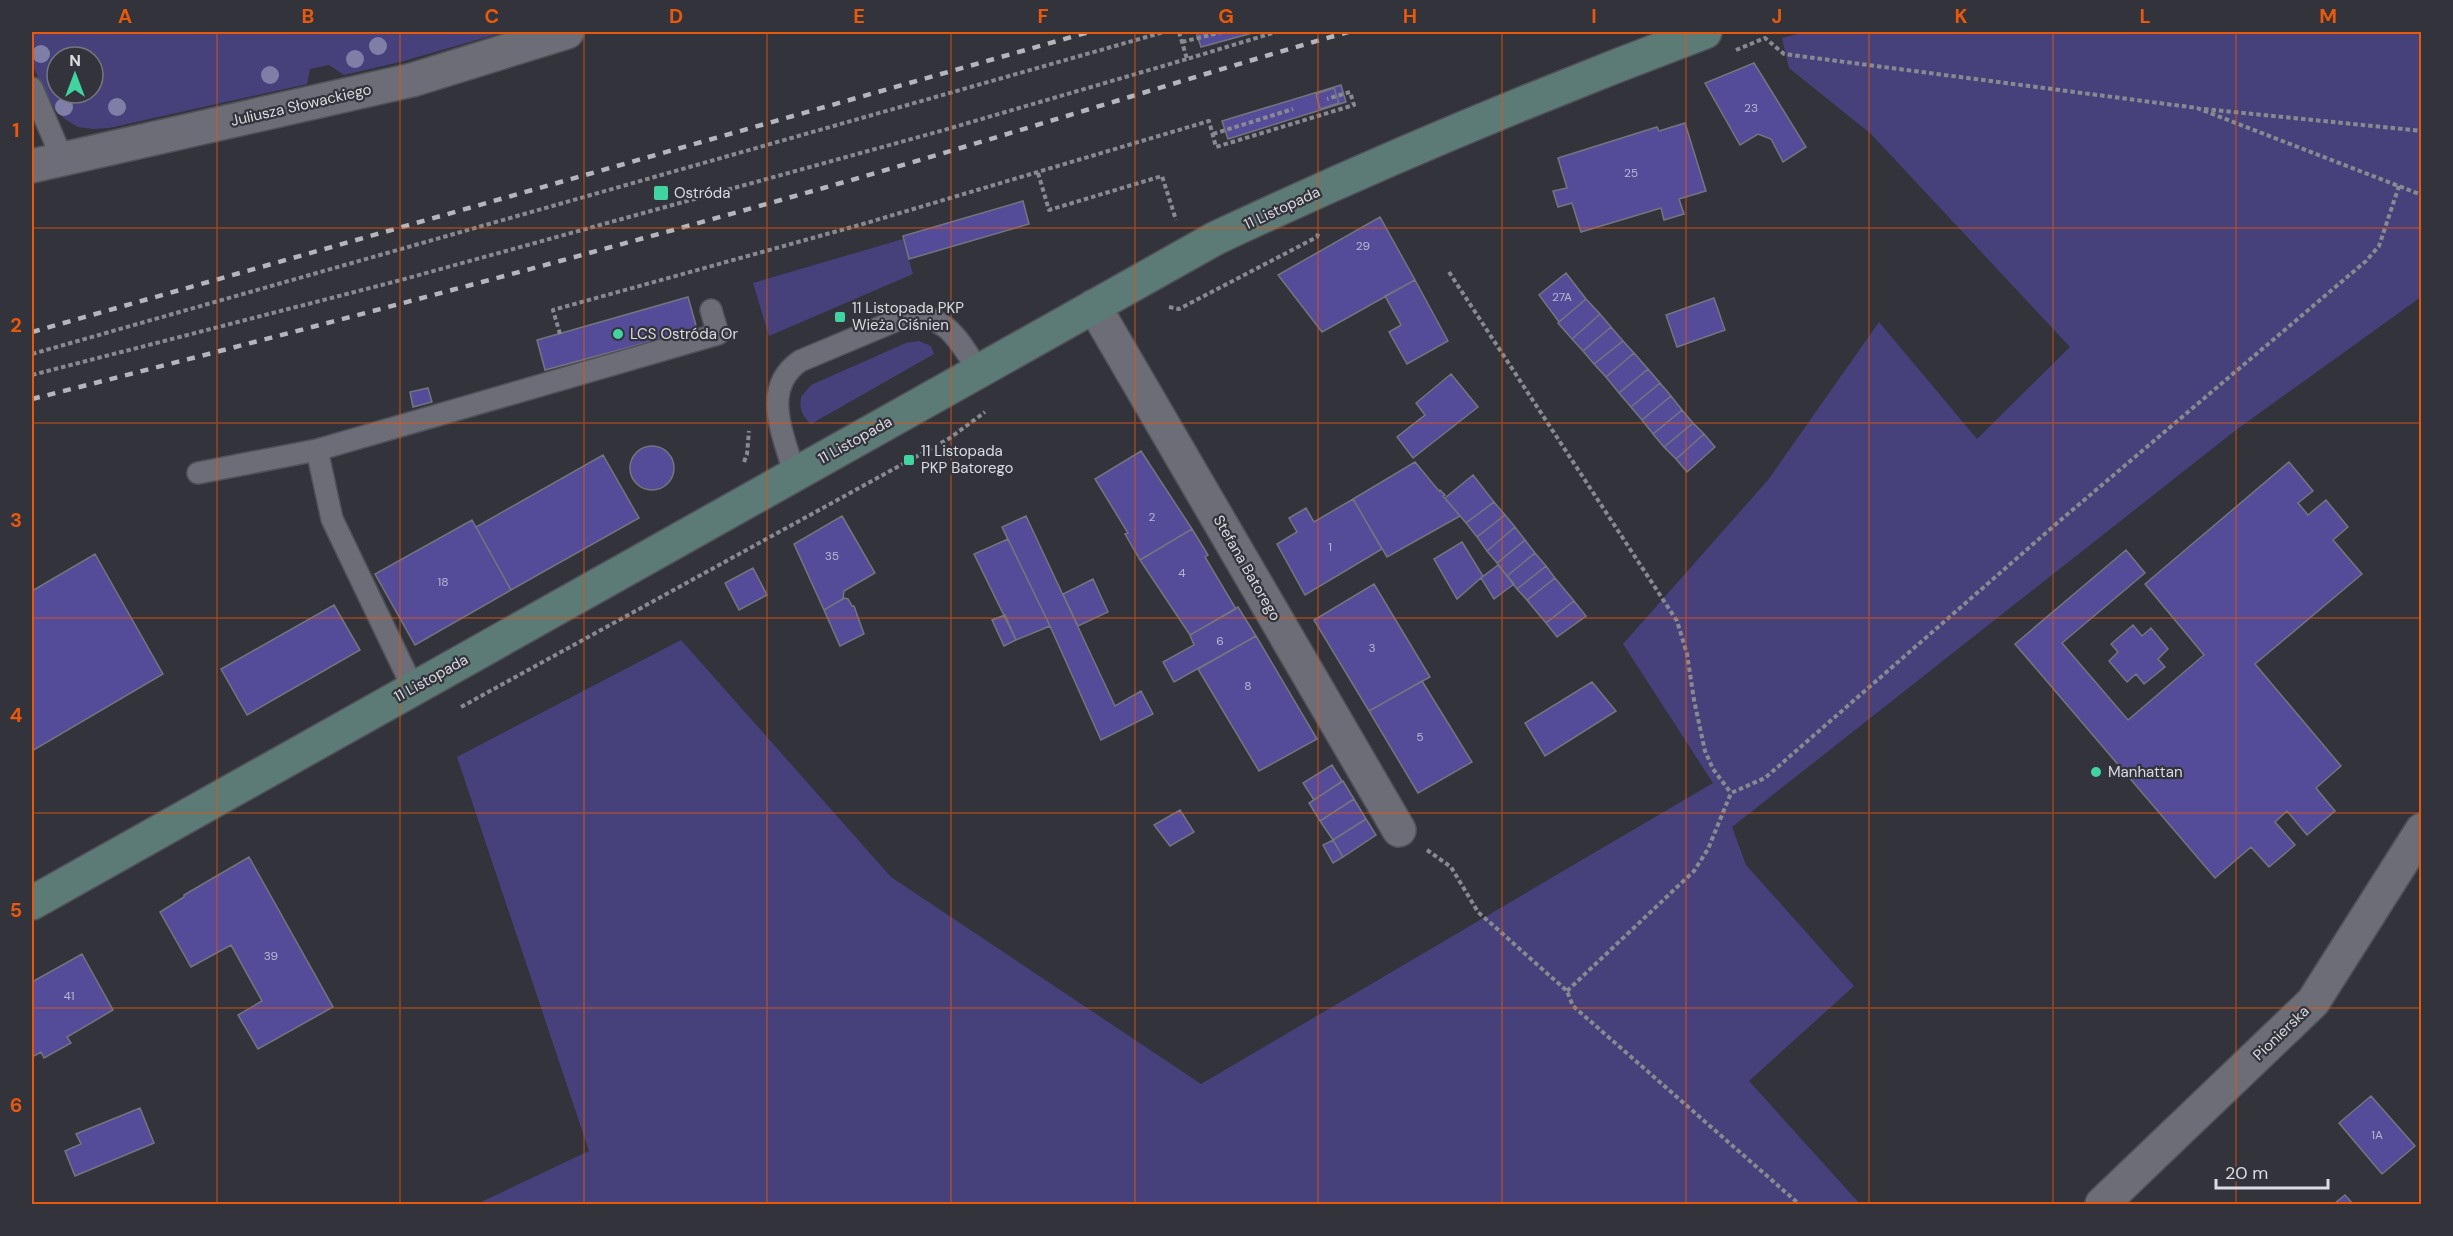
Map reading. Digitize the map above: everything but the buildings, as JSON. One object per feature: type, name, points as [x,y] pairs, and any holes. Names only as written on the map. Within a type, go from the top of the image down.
[{"type":"main road","name":"11 Listopada","points":[[32,903],[1216,238],[1305,196],[1573,83],[1716,43]]},
{"type":"street","name":"Juliusza Słowackiego","points":[[47,162],[412,80],[567,32]]},
{"type":"street","name":"Stefana Batorego","points":[[1094,306],[1399,830]]},
{"type":"street","name":"Pionierska","points":[[2102,1204],[2313,1002],[2421,830]]},
{"type":"lane","points":[[32,88],[47,162]]},
{"type":"lane","points":[[198,473],[317,450],[718,334],[711,310]]},
{"type":"lane","points":[[794,473],[778,414],[777,396],[781,380],[788,369],[800,361],[907,316],[919,315],[933,318],[956,335],[978,370]]},
{"type":"lane","points":[[317,450],[332,519],[413,688]]},
{"type":"path","points":[[32,354],[1164,32]]},
{"type":"path","points":[[1179,32],[1187,59]]},
{"type":"path","points":[[1182,42],[1222,32]]},
{"type":"path","points":[[32,375],[401,280],[944,130],[1276,32]]},
{"type":"path","points":[[1716,43],[1765,38],[1784,54],[2197,108],[2421,131]]},
{"type":"path","points":[[560,334],[553,310],[1038,173],[1209,121],[1216,147],[1354,105],[1350,92],[1327,99]]},
{"type":"path","points":[[2197,108],[2421,195]]},
{"type":"path","points":[[1213,134],[1293,109]]},
{"type":"path","points":[[1038,173],[1049,210],[1162,176],[1178,227]]},
{"type":"path","points":[[1567,991],[1694,871],[1708,849],[1731,793],[1764,777],[2063,518],[2366,261],[2379,246],[2399,186]]},
{"type":"path","points":[[1162,305],[1179,309],[1317,237],[1321,226]]},
{"type":"path","points":[[1449,272],[1677,621],[1687,654],[1705,751],[1713,769],[1731,793]]},
{"type":"path","points":[[451,712],[950,438],[989,408]]},
{"type":"path","points":[[741,468],[747,454],[748,429]]},
{"type":"path","points":[[1399,830],[1451,867],[1478,912],[1567,991],[1573,1006],[1799,1204]]},
{"type":"shaded area","points":[[32,32],[504,32],[404,61],[344,75],[329,65],[310,69],[307,84],[109,128],[78,127],[66,120],[52,105],[105,105],[105,45],[45,45],[45,90],[32,65]]},
{"type":"shaded area","points":[[1805,32],[2421,32],[2421,297],[2236,430],[1732,827],[1746,865],[1854,986],[1749,1081],[1860,1204],[477,1204],[589,1151],[457,757],[681,640],[891,877],[1201,1084],[1713,783],[1623,644],[1768,480],[1879,322],[1977,439],[2070,347],[1871,134],[1789,68],[1782,38]]},
{"type":"shaded area","points":[[903,239],[913,274],[769,336],[753,283]]},
{"type":"shaded area","points":[[919,341],[931,346],[934,354],[811,424],[803,415],[800,405],[801,397],[811,385],[906,343]]},
{"type":"railway","points":[[32,332],[1089,32]]},
{"type":"railway","points":[[32,399],[237,347],[746,210],[1348,32]]},
{"type":"place","name":"Ostróda","points":[[661,193]]},
{"type":"place","name":"11 Listopada PKP Wieża Ciśnien","points":[[840,317]]},
{"type":"place","name":"LCS Ostróda Or","points":[[618,334]]},
{"type":"place","name":"11 Listopada PKP Batorego","points":[[909,460]]},
{"type":"place","name":"Manhattan","points":[[2096,772]]}]
